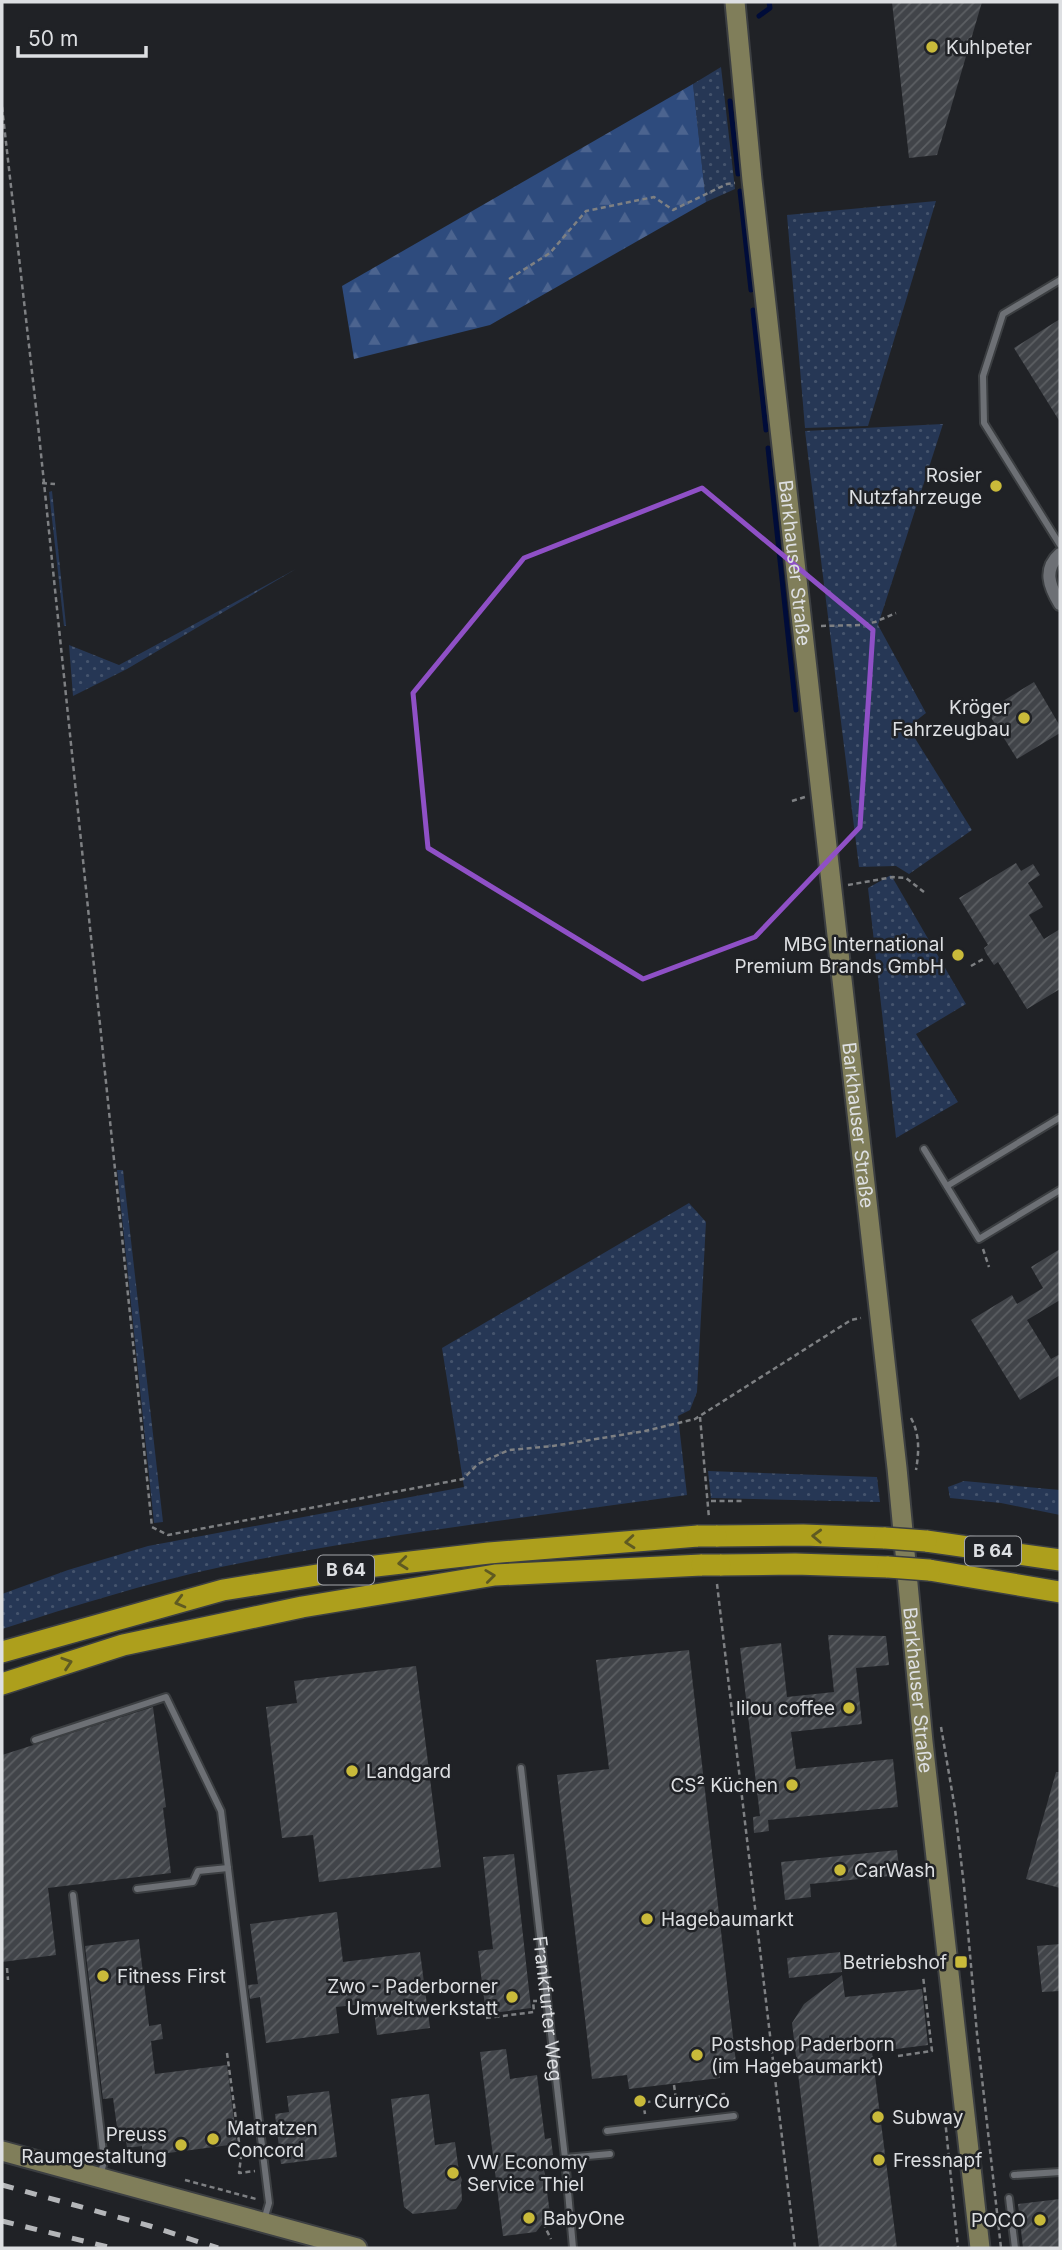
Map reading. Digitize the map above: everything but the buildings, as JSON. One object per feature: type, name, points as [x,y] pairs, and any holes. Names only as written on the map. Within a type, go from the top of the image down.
[{"type":"highway","name":"B 64","points":[[2,1651],[223,1590],[380,1565],[489,1553],[707,1536],[803,1535],[1023,1543],[1060,1548]]},
{"type":"highway","name":"B 64","points":[[926,1541],[1060,1560]]},
{"type":"highway","name":"B 64","points":[[2,1684],[124,1645],[302,1607],[495,1575],[711,1565],[796,1564],[1008,1572],[1060,1578]]},
{"type":"highway","name":"B 64","points":[[929,1570],[1060,1592]]},
{"type":"street","name":"Barkhauser Straße","points":[[735,2],[752,180],[897,1468],[923,1742],[980,2248]]},
{"type":"street","points":[[1060,554],[1049,568],[1049,583],[1060,604]]},
{"type":"street","points":[[2,2151],[99,2179],[266,2212],[357,2248]]},
{"type":"lane","points":[[1060,280],[1003,314],[983,376],[984,423],[1060,545]]},
{"type":"lane","points":[[947,1186],[1059,1118]]},
{"type":"lane","points":[[924,1149],[979,1239],[1060,1190]]},
{"type":"lane","points":[[35,1740],[166,1697],[221,1811],[266,2212]]},
{"type":"lane","name":"Frankfurter Weg","points":[[520,1768],[573,2248]]},
{"type":"lane","points":[[137,1889],[193,1882],[198,1871],[228,1868]]},
{"type":"lane","points":[[73,1895],[104,2161],[99,2179]]},
{"type":"lane","points":[[607,2131],[734,2116]]},
{"type":"lane","points":[[565,2158],[610,2154]]},
{"type":"lane","points":[[1014,2175],[1060,2172]]},
{"type":"lane","points":[[1009,2198],[1015,2248]]},
{"type":"path","points":[[2,107],[38,425],[152,1527],[168,1535],[463,1479],[478,1464],[509,1450],[554,1446],[667,1427],[700,1416],[851,1320],[878,1315]]},
{"type":"path","points":[[509,279],[550,253],[586,211],[654,197],[673,210],[727,184],[752,180]]},
{"type":"path","points":[[42,483],[55,484]]},
{"type":"path","points":[[818,626],[860,625],[876,622],[896,613]]},
{"type":"path","points":[[845,885],[893,877],[906,878],[923,892]]},
{"type":"path","points":[[971,966],[985,958]]},
{"type":"path","points":[[979,1239],[989,1267]]},
{"type":"path","points":[[700,1416],[709,1502],[743,1501]]},
{"type":"path","points":[[719,1598],[795,2248]]},
{"type":"path","points":[[943,1741],[960,1848],[997,2188],[1001,2248]]},
{"type":"path","points":[[7,1968],[8,1980]]},
{"type":"path","points":[[898,2056],[932,2051],[923,1976]]},
{"type":"path","points":[[486,2018],[534,2012],[533,2005]]},
{"type":"path","points":[[227,2053],[241,2157],[239,2173],[247,2172]]},
{"type":"path","points":[[674,2085],[676,2099]]},
{"type":"path","points":[[637,2103],[725,2094]]},
{"type":"path","points":[[643,2102],[645,2114]]},
{"type":"path","points":[[944,2119],[958,2248]]},
{"type":"path","points":[[185,2180],[235,2194],[266,2212]]},
{"type":"path","points":[[235,2188],[235,2194]]},
{"type":"path","points":[[544,2222],[551,2239]]},
{"type":"highlighted area","points":[[702,488],[873,630],[860,827],[755,937],[643,979],[428,848],[413,693],[524,558]]},
{"type":"shaded area","points":[[721,67],[735,189],[706,202],[693,84]]},
{"type":"shaded area","points":[[936,201],[868,426],[805,428],[787,215]]},
{"type":"shaded area","points":[[943,424],[878,625],[926,713],[908,727],[972,830],[909,874],[896,866],[859,867],[805,431]]},
{"type":"shaded area","points":[[52,491],[66,626],[49,492]]},
{"type":"shaded area","points":[[296,569],[127,669],[73,696],[69,645],[119,665]]},
{"type":"shaded area","points":[[891,875],[966,1004],[916,1034],[958,1102],[896,1138],[868,888]]},
{"type":"shaded area","points":[[117,1170],[123,1170],[163,1522],[154,1523]]},
{"type":"shaded area","points":[[689,1203],[706,1222],[697,1392],[690,1410],[678,1416],[687,1495],[453,1527],[221,1567],[83,1603],[2,1629],[2,1594],[68,1570],[148,1546],[464,1487],[442,1348]]},
{"type":"shaded area","points":[[708,1471],[877,1477],[880,1502],[711,1498]]},
{"type":"shaded area","points":[[964,1481],[1060,1490],[1060,1515],[1001,1503],[950,1498],[948,1487]]},
{"type":"green space","points":[[693,84],[706,202],[490,325],[354,359],[342,286]]},
{"type":"waterway","points":[[759,16],[770,8],[769,2]]},
{"type":"waterway","points":[[730,101],[738,174]]},
{"type":"waterway","points":[[740,191],[751,290]]},
{"type":"waterway","points":[[753,310],[766,430]]},
{"type":"waterway","points":[[768,448],[796,710]]},
{"type":"railway","points":[[2,2185],[218,2248]]},
{"type":"railway","points":[[2,2221],[112,2248]]},
{"type":"place","name":"Kuhlpeter","points":[[932,47]]},
{"type":"place","name":"Rosier Nutzfahrzeuge","points":[[996,486]]},
{"type":"place","name":"Kröger Fahrzeugbau","points":[[1024,718]]},
{"type":"place","name":"MBG International Premium Brands GmbH","points":[[958,955]]},
{"type":"place","name":"lilou coffee","points":[[849,1708]]},
{"type":"place","name":"Landgard","points":[[352,1771]]},
{"type":"place","name":"CS² Küchen","points":[[792,1785]]},
{"type":"place","name":"CarWash","points":[[840,1870]]},
{"type":"place","name":"Hagebaumarkt","points":[[647,1919]]},
{"type":"place","name":"Betriebshof","points":[[961,1962]]},
{"type":"place","name":"Fitness First","points":[[103,1976]]},
{"type":"place","name":"Zwo - Paderborner Umweltwerkstatt","points":[[512,1997]]},
{"type":"place","name":"Postshop Paderborn (im Hagebaumarkt)","points":[[697,2055]]},
{"type":"place","name":"CurryCo","points":[[640,2101]]},
{"type":"place","name":"Subway","points":[[878,2117]]},
{"type":"place","name":"Matratzen Concord","points":[[213,2139]]},
{"type":"place","name":"Preuss Raumgestaltung","points":[[181,2145]]},
{"type":"place","name":"Fressnapf","points":[[879,2160]]},
{"type":"place","name":"VW Economy Service Thiel","points":[[453,2173]]},
{"type":"place","name":"BabyOne","points":[[529,2218]]},
{"type":"place","name":"POCO","points":[[1040,2220]]}]
